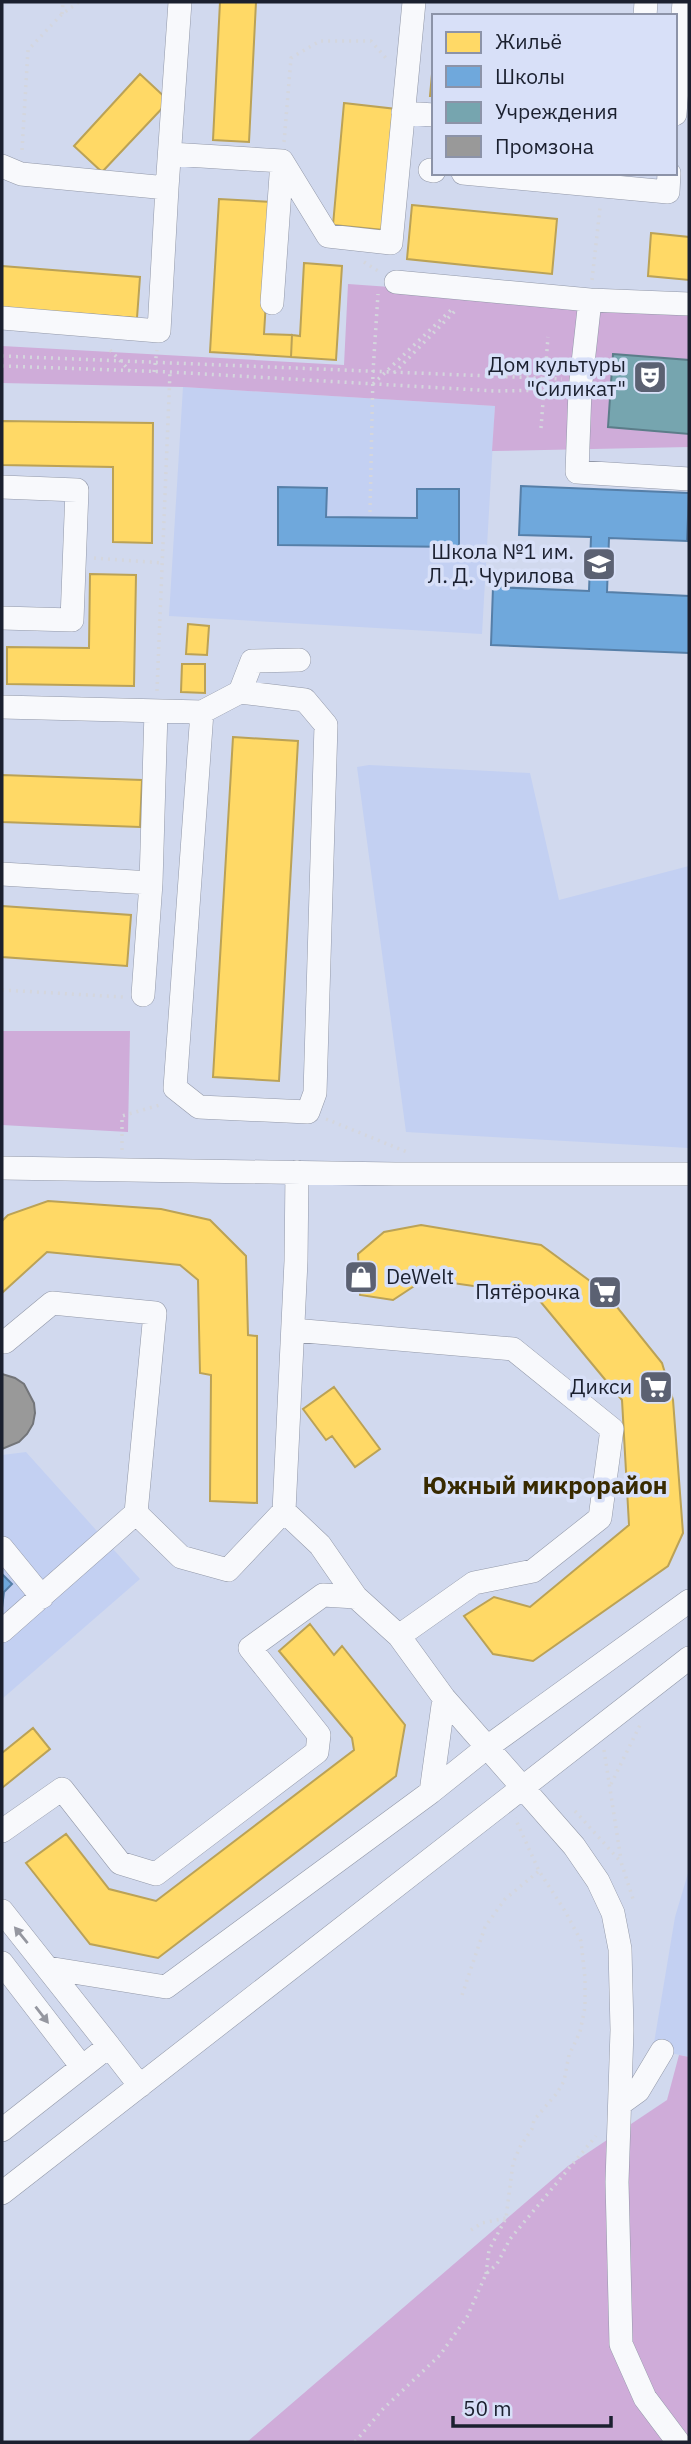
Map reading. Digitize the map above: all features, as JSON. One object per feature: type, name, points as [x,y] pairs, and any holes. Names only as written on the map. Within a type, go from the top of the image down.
[{"type":"street","points":[[2,318],[159,331],[180,2]]},
{"type":"street","points":[[282,161],[328,236],[391,243],[414,2]]},
{"type":"street","points":[[677,89],[684,2]]},
{"type":"street","points":[[403,113],[432,115]]},
{"type":"street","points":[[170,154],[282,161]]},
{"type":"street","points":[[272,303],[282,161]]},
{"type":"street","points":[[11,170],[167,188]]},
{"type":"street","points":[[484,175],[668,192],[670,175]]},
{"type":"street","points":[[396,282],[590,300],[689,304]]},
{"type":"street","points":[[590,300],[581,385],[577,472],[689,479]]},
{"type":"street","points":[[2,487],[77,490],[72,620],[2,618]]},
{"type":"street","points":[[240,692],[252,661],[299,660]]},
{"type":"street","points":[[2,707],[202,712],[240,692],[305,700],[326,725],[315,1093],[308,1112],[199,1107],[175,1088],[202,712]]},
{"type":"street","points":[[143,995],[151,883],[156,711]]},
{"type":"street","points":[[2,874],[151,883]]},
{"type":"street","points":[[2,1168],[689,1174]]},
{"type":"street","points":[[136,1513],[181,1557],[228,1570],[284,1511],[297,1172]]},
{"type":"street","points":[[2,1342],[52,1303],[155,1313],[136,1513],[2,1631]]},
{"type":"street","points":[[293,1329],[513,1349],[612,1429],[600,1518],[533,1571],[474,1583],[399,1636]]},
{"type":"street","points":[[284,1511],[320,1545],[356,1597],[399,1636],[444,1698],[486,1748],[514,1795],[574,1846],[598,1881],[613,1913],[620,1949],[617,2182],[621,2344],[645,2398],[678,2442]]},
{"type":"street","points":[[2,1548],[42,1597]]},
{"type":"street","points":[[2,1831],[62,1789],[120,1863],[156,1874],[317,1752],[319,1735],[250,1648],[323,1595],[356,1597]]},
{"type":"street","points":[[48,1968],[166,1987],[431,1792],[486,1748],[689,1601]]},
{"type":"street","points":[[2,2193],[689,1658]]},
{"type":"street","points":[[431,1792],[444,1698]]},
{"type":"street","points":[[2,1911],[140,2086]]},
{"type":"street","points":[[2,1963],[82,2067]]},
{"type":"street","points":[[2,2130],[109,2046]]},
{"type":"street","points":[[620,2105],[638,2091],[662,2050]]},
{"type":"path","points":[[62,2],[62,14]]},
{"type":"path","points":[[11,170],[28,50],[62,14],[79,2]]},
{"type":"path","points":[[282,161],[291,58],[320,41],[372,41],[406,81]]},
{"type":"path","points":[[590,300],[602,186]]},
{"type":"path","points":[[370,512],[373,384],[456,307],[394,373]]},
{"type":"path","points":[[541,428],[548,337]]},
{"type":"path","points":[[2,356],[545,378],[581,385]]},
{"type":"path","points":[[2,366],[170,372],[495,391],[544,390],[581,385]]},
{"type":"path","points":[[156,711],[170,372]]},
{"type":"path","points":[[75,557],[164,563]]},
{"type":"path","points":[[2,990],[120,997],[143,995]]},
{"type":"path","points":[[121,1170],[122,1116],[187,1097]]},
{"type":"path","points":[[308,1112],[415,1155]]},
{"type":"path","points":[[610,1786],[640,1725]]},
{"type":"path","points":[[601,1727],[621,1862]]},
{"type":"path","points":[[355,2442],[383,2409],[440,2355],[467,2317],[486,2274],[489,2250],[506,2218],[513,2163],[532,2129],[534,2120],[564,2081],[569,2055],[580,2032],[585,1978],[581,1941],[539,1871],[514,1795]]},
{"type":"path","points":[[462,1995],[485,1927],[505,1899],[539,1871]]},
{"type":"path","points":[[486,2274],[497,2264],[510,2239],[620,2105]]},
{"type":"path","points":[[471,2230],[482,2223],[506,2218]]},
{"type":"shaded area","points":[[348,284],[689,308],[689,447],[492,451],[495,406],[183,387],[2,383],[2,346],[344,365]]},
{"type":"shaded area","points":[[183,387],[495,406],[482,634],[169,616]]},
{"type":"shaded area","points":[[369,765],[530,773],[559,900],[689,866],[689,1148],[406,1132],[357,767]]},
{"type":"shaded area","points":[[2,1031],[130,1031],[128,1132],[2,1125]]},
{"type":"shaded area","points":[[26,1452],[140,1579],[2,1699],[2,1455]]},
{"type":"shaded area","points":[[689,1870],[689,2057],[653,2049],[675,1917]]},
{"type":"shaded area","points":[[679,2055],[689,2057],[689,2442],[247,2442],[568,2166],[667,2100]]},
{"type":"building: Жильё","points":[[220,2],[256,2],[249,142],[213,140]]},
{"type":"building: Жильё","points":[[140,74],[169,101],[102,172],[74,146]]},
{"type":"building: Жильё","points":[[344,103],[396,109],[384,230],[333,225]]},
{"type":"building: Жильё","points":[[219,199],[272,202],[264,334],[292,335],[291,357],[210,352]]},
{"type":"building: Жильё","points":[[412,205],[557,219],[552,274],[407,259]]},
{"type":"building: Жильё","points":[[651,233],[689,237],[689,280],[648,276]]},
{"type":"building: Жильё","points":[[304,263],[342,266],[336,360],[291,357],[292,335],[300,336]]},
{"type":"building: Жильё","points":[[2,266],[140,277],[137,318],[2,308]]},
{"type":"building: Жильё","points":[[2,421],[153,423],[152,543],[113,542],[113,467],[2,465]]},
{"type":"building: Жильё","points":[[90,574],[136,575],[134,686],[7,684],[7,647],[89,648]]},
{"type":"building: Жильё","points":[[188,624],[209,626],[207,655],[186,654]]},
{"type":"building: Жильё","points":[[182,664],[205,664],[205,693],[181,692]]},
{"type":"building: Жильё","points":[[233,737],[298,741],[279,1081],[213,1077]]},
{"type":"building: Жильё","points":[[2,775],[142,780],[140,827],[2,822]]},
{"type":"building: Жильё","points":[[2,906],[131,915],[127,966],[2,957]]},
{"type":"building: Жильё","points":[[48,1201],[161,1209],[210,1220],[246,1256],[248,1335],[257,1336],[257,1503],[210,1501],[211,1375],[200,1373],[198,1280],[180,1265],[47,1252],[2,1293],[2,1221],[8,1215]]},
{"type":"building: Жильё","points":[[421,1225],[541,1245],[605,1292],[662,1363],[673,1400],[683,1533],[668,1566],[533,1661],[493,1654],[464,1616],[494,1597],[530,1607],[629,1525],[622,1400],[535,1295],[425,1279],[393,1300],[360,1295],[358,1254],[384,1232]]},
{"type":"building: Жильё","points":[[334,1387],[380,1449],[355,1467],[332,1436],[326,1440],[303,1409]]},
{"type":"building: Жильё","points":[[310,1624],[334,1655],[342,1646],[405,1725],[396,1776],[158,1958],[90,1944],[26,1863],[66,1834],[109,1889],[156,1901],[354,1750],[352,1738],[279,1651]]},
{"type":"building: Жильё","points":[[33,1728],[50,1749],[2,1788],[2,1753]]},
{"type":"building: Школы","name":"Школа №1 им. Л. Д. Чурилова","points":[[521,486],[689,493],[687,541],[609,538],[607,592],[689,596],[689,653],[491,645],[493,587],[589,591],[591,537],[519,535]]},
{"type":"building: Школы","points":[[278,487],[327,488],[326,517],[417,518],[417,489],[459,489],[459,547],[278,545]]},
{"type":"building: Школы","points":[[2,1574],[12,1584],[4,1592],[2,1608]]},
{"type":"building: Учреждения","name":"Дом культуры \"Силикат\"","points":[[613,354],[689,360],[689,434],[608,427]]},
{"type":"building: Промзона","points":[[2,1374],[24,1384],[34,1403],[35,1413],[27,1434],[19,1442],[2,1449]]},
{"type":"place","name":"Дом культуры \"Силикат\"","points":[[650,377]]},
{"type":"place","name":"Школа №1 им. Л. Д. Чурилова","points":[[599,564]]},
{"type":"place","name":"DeWelt","points":[[361,1277]]},
{"type":"place","name":"Пятёрочка","points":[[605,1292]]},
{"type":"place","name":"Дикси","points":[[656,1387]]},
{"type":"district","name":"Южный микрорайон","points":[[545,1486]]}]
